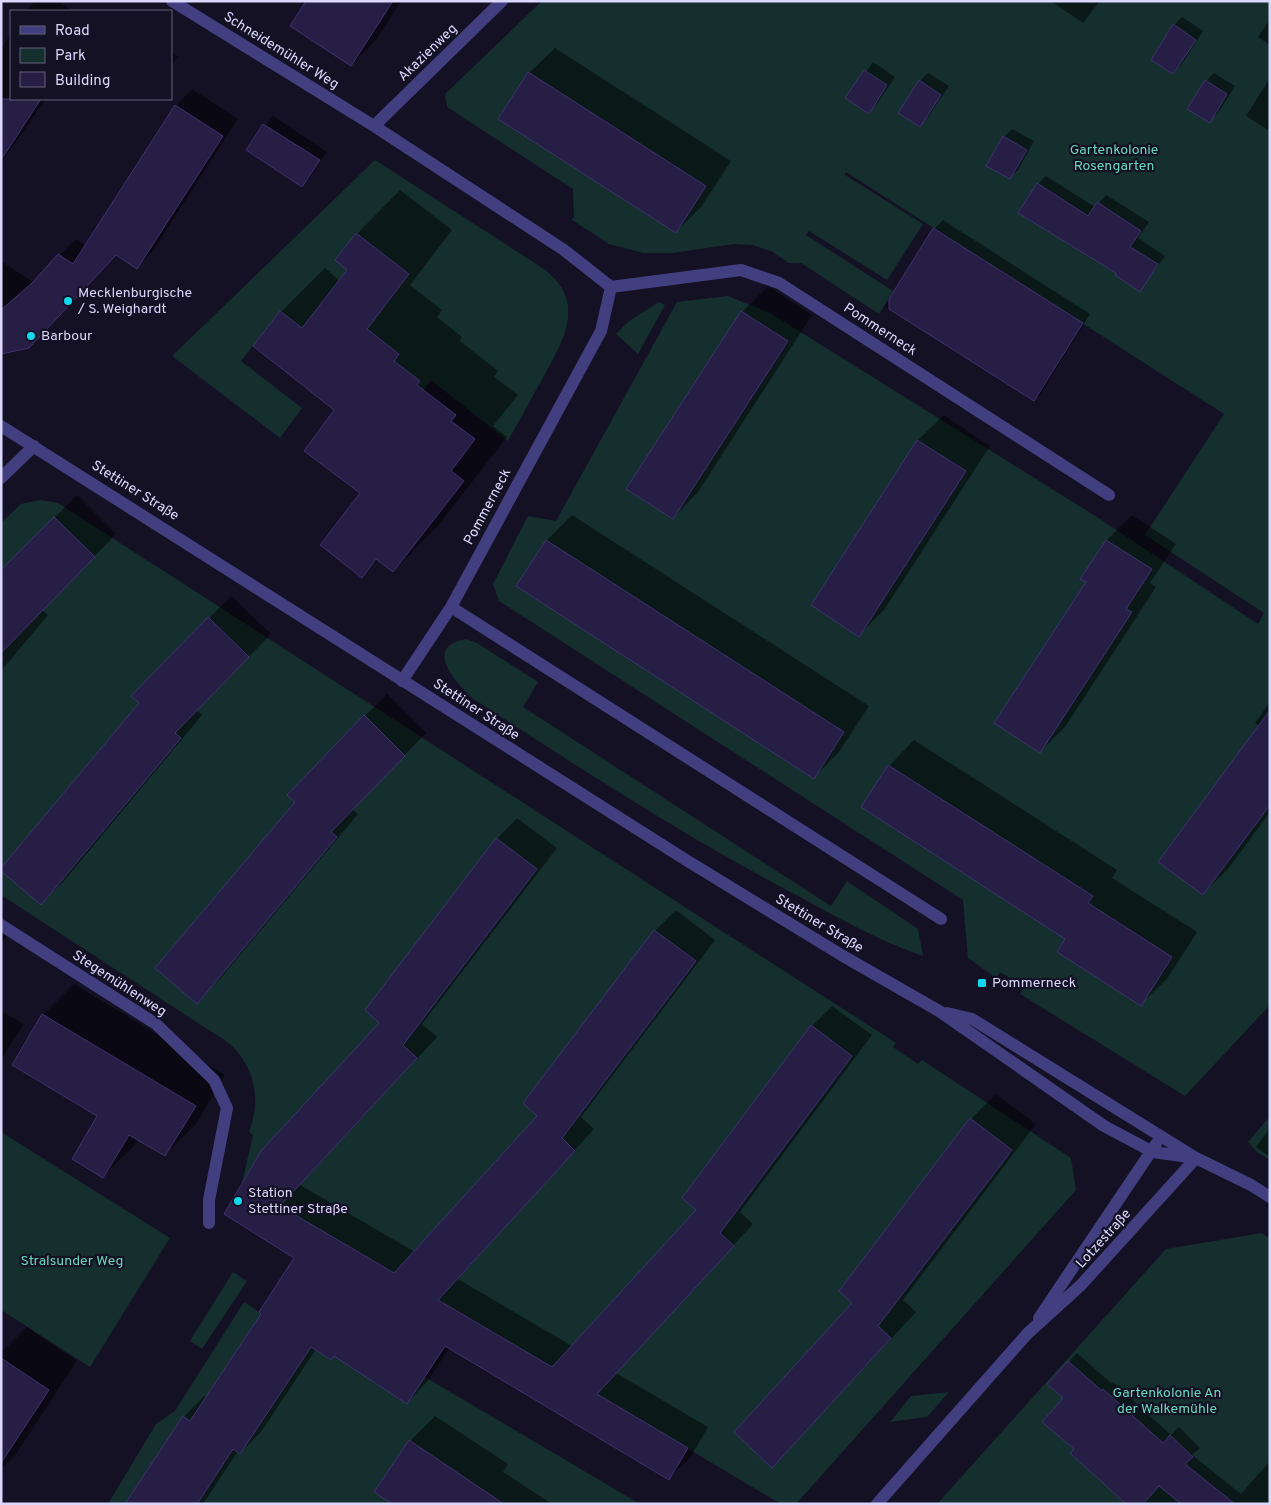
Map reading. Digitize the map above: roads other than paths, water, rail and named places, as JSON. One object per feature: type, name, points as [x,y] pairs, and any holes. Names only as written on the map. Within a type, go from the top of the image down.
[{"type":"street","name":"Schneidemühler Weg","points":[[172,1],[374,126]]},
{"type":"street","name":"Akazienweg","points":[[374,126],[502,1]]},
{"type":"street","points":[[374,126],[564,250],[611,287]]},
{"type":"street","name":"Pommerneck","points":[[402,680],[452,607],[601,331],[611,287],[741,270],[779,283],[1109,495]]},
{"type":"street","name":"Stettiner Straße","points":[[1,426],[694,865],[843,956],[939,1011],[1085,1114],[1153,1152],[1196,1158]]},
{"type":"street","points":[[1,478],[34,446]]},
{"type":"street","points":[[452,607],[941,919]]},
{"type":"street","name":"Stegemühlenweg","points":[[1,925],[156,1024],[214,1080],[227,1108],[210,1192],[209,1223]]},
{"type":"street","name":"Stettiner Straße","points":[[939,1011],[972,1019],[1196,1158]]},
{"type":"street","name":"Lotzestraße","points":[[877,1504],[1027,1334],[1153,1152],[1160,1135]]},
{"type":"street","points":[[1196,1158],[1251,1185],[1270,1197]]},
{"type":"street","name":"Lotzestraße","points":[[1027,1334],[1082,1285],[1196,1158]]},
{"type":"place","name":"Mecklenburgische / S. Weighardt","points":[[68,301]]},
{"type":"place","name":"Barbour","points":[[31,336]]},
{"type":"place","name":"Pommerneck","points":[[982,983]]},
{"type":"place","name":"Station Stettiner Straße","points":[[238,1201]]},
{"type":"park label","name":"Gartenkolonie Rosengarten","points":[[1114,158]]},
{"type":"park label","name":"Stralsunder Weg","points":[[72,1261]]},
{"type":"park label","name":"Gartenkolonie An der Walkemühle","points":[[1167,1402]]}]
